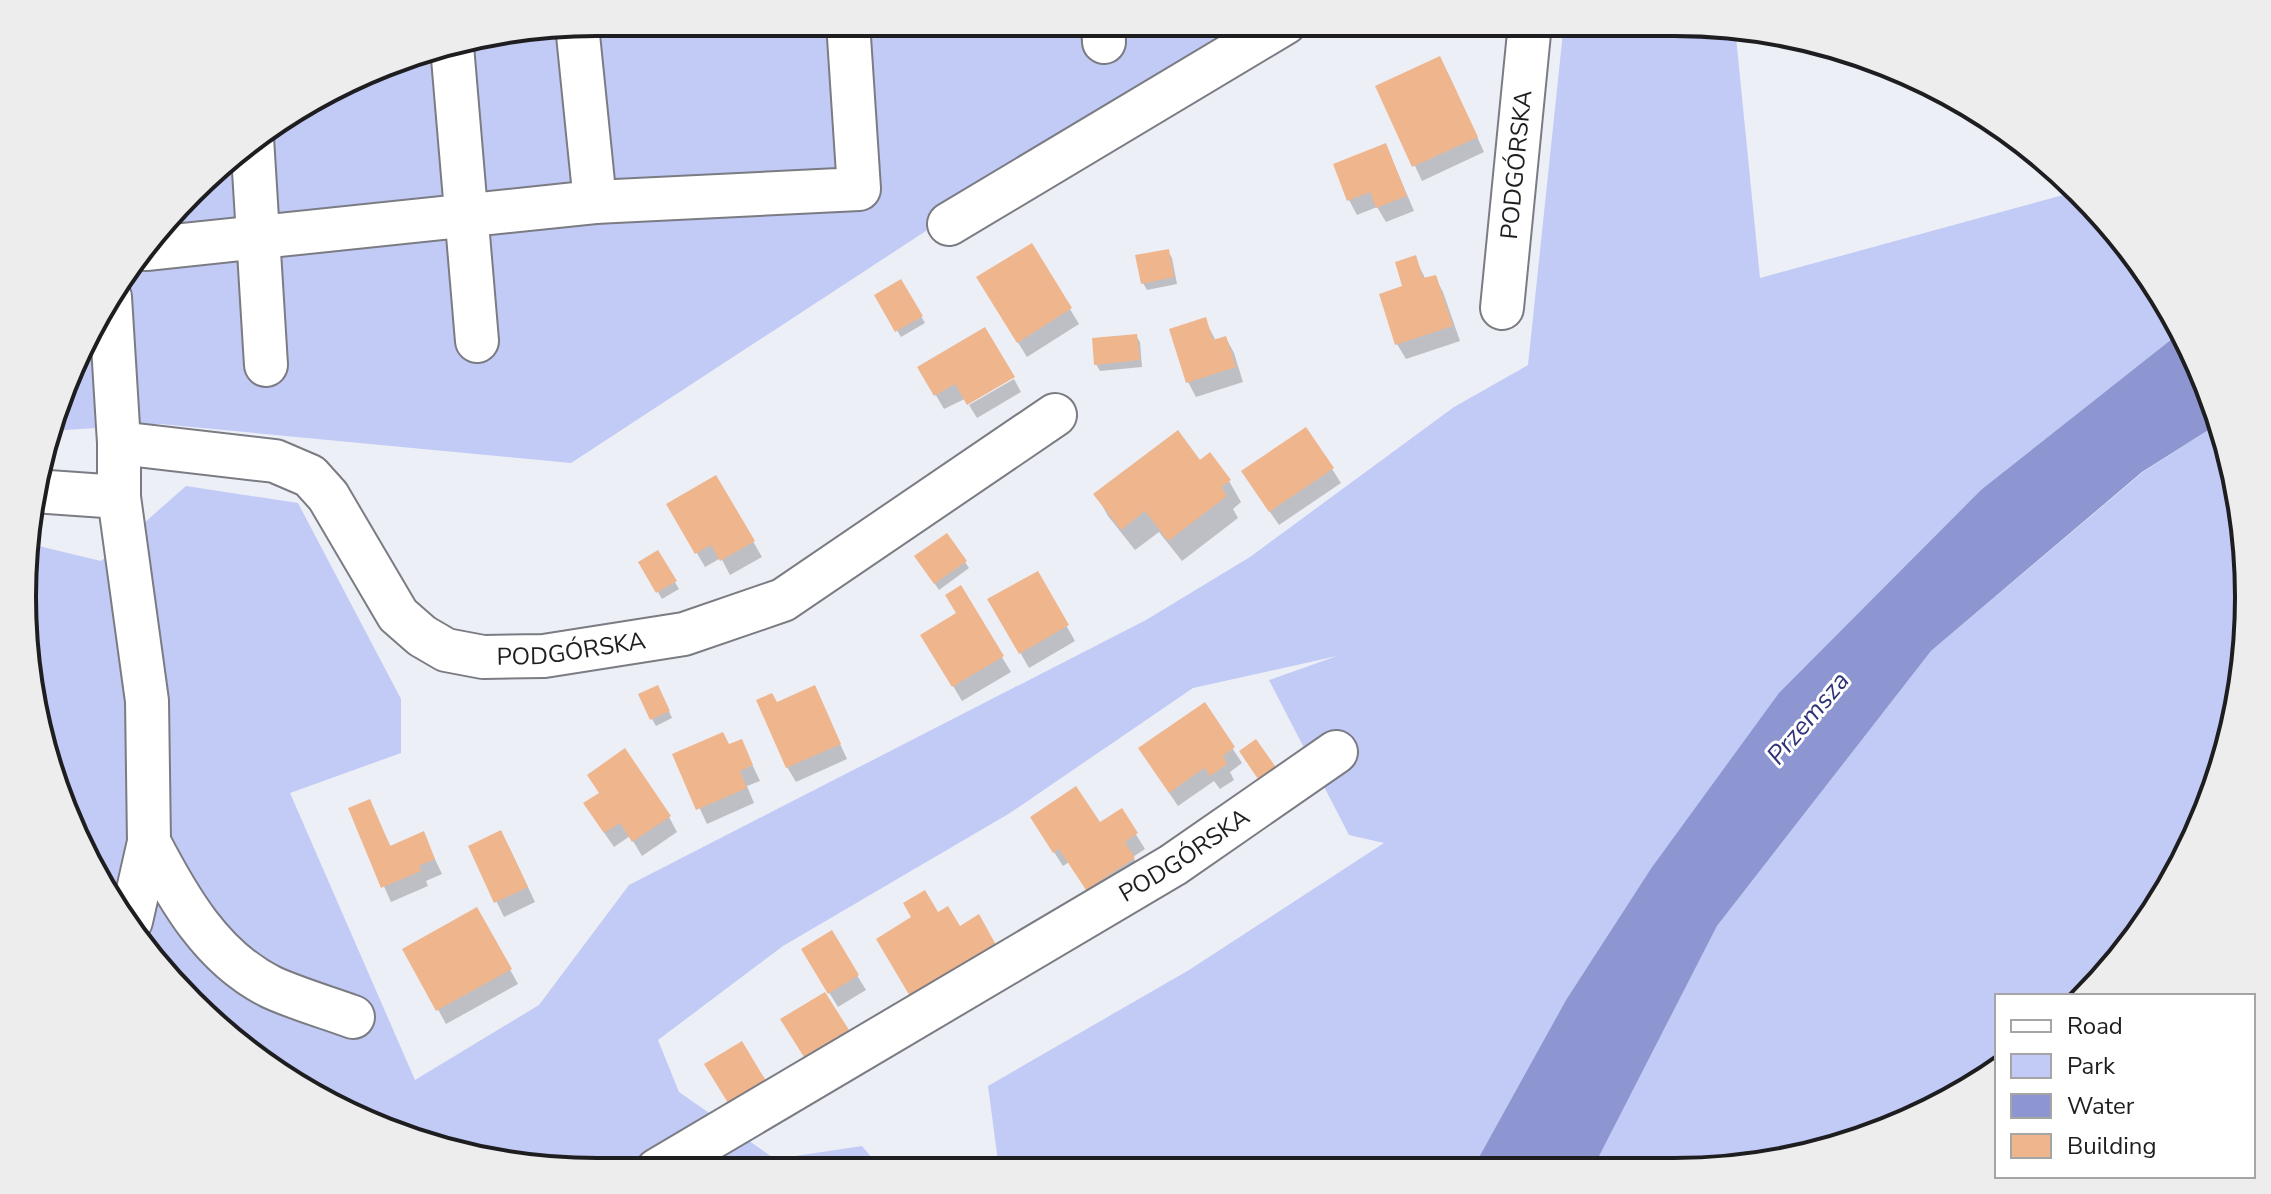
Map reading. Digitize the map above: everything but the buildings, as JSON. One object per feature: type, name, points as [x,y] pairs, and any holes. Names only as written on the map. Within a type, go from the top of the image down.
[{"type":"street","points":[[158,248],[595,202],[859,189],[849,36]]},
{"type":"street","points":[[949,224],[1263,36]]},
{"type":"street","name":"PODGÓRSKA","points":[[1502,308],[1529,36]]},
{"type":"street","points":[[578,37],[595,202]]},
{"type":"street","points":[[453,55],[477,341]]},
{"type":"street","points":[[253,154],[266,365]]},
{"type":"street","points":[[109,320],[119,443],[119,497],[147,701],[149,842],[133,912]]},
{"type":"street","name":"PODGÓRSKA","points":[[119,443],[275,461],[310,476],[328,496],[398,615],[422,636],[446,650],[483,657],[544,656],[684,634],[783,600],[1055,415]]},
{"type":"street","points":[[46,492],[119,497]]},
{"type":"street","name":"PODGÓRSKA","points":[[677,1158],[1173,865],[1336,752]]},
{"type":"street","points":[[149,842],[176,895],[220,951],[270,986],[353,1017]]},
{"type":"green space","points":[[1224,36],[571,463],[160,424],[62,430],[94,349],[111,316],[152,255],[200,200],[255,152],[316,111],[417,66],[488,47],[560,37]]},
{"type":"green space","points":[[1563,36],[1674,36],[1736,40],[1760,278],[2065,195],[2119,255],[2172,339],[1982,489],[1650,870],[1566,1000],[1479,1158],[998,1158],[988,1086],[1189,970],[1384,843],[1349,835],[1269,680],[1337,656],[1193,688],[1010,813],[783,946],[658,1040],[679,1092],[774,1158],[597,1158],[524,1153],[452,1139],[417,1128],[316,1083],[227,1019],[200,994],[152,939],[111,878],[94,845],[55,742],[37,634],[39,546],[101,561],[186,486],[298,503],[401,699],[401,753],[290,793],[415,1080],[539,1005],[629,885],[1146,620],[1250,557],[1454,407],[1528,365]]},
{"type":"green space","points":[[2209,430],[2230,524],[2234,560],[2234,634],[2216,742],[2192,812],[2160,878],[2119,939],[2071,994],[1995,994],[1995,1057],[1954,1083],[1889,1115],[1819,1139],[1747,1153],[1711,1157],[1598,1158],[1717,926],[1931,651],[2143,472]]},
{"type":"green space","points":[[862,1146],[872,1158],[782,1158]]},
{"type":"water","name":"Przemsza","points":[[2172,339],[2192,382],[2209,430],[2142,472],[1931,651],[1717,926],[1598,1158],[1479,1158],[1566,1000],[1650,870],[1779,693],[1982,489]]}]
